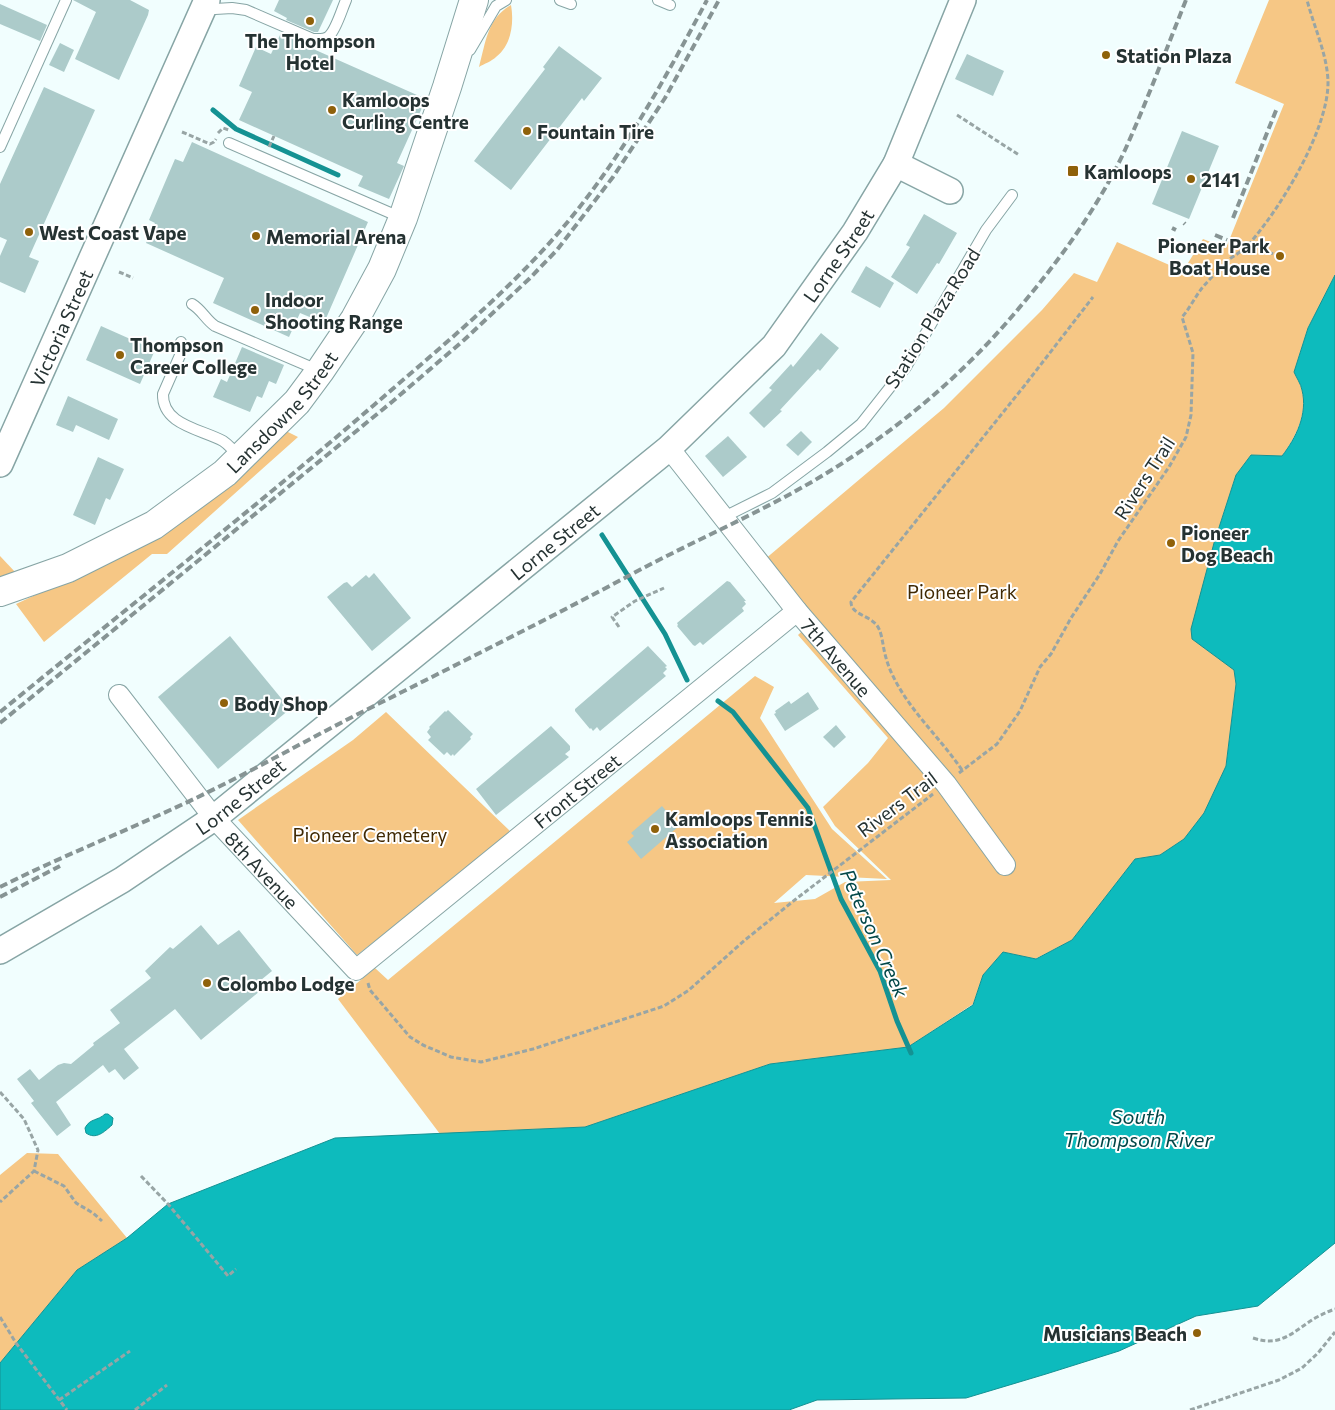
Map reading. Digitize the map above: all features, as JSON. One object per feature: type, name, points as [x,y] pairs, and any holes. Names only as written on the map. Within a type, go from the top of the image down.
[{"type":"main road","name":"Lansdowne Street","points":[[0,592],[68,568],[154,525],[225,473],[298,402],[354,319],[373,285],[403,218],[474,0]]},
{"type":"street","name":"Lorne Street","points":[[0,951],[122,880],[214,818],[668,448],[774,346],[855,232],[896,164],[963,0]]},
{"type":"street","name":"Victoria Street","points":[[0,464],[200,2]]},
{"type":"street","points":[[896,164],[950,190]]},
{"type":"street","name":"7th Avenue","points":[[668,448],[797,612],[946,784],[1005,866]]},
{"type":"street","name":"Front Street","points":[[356,970],[797,612]]},
{"type":"street","name":"8th Avenue","points":[[119,695],[214,818],[356,970]]},
{"type":"lane","points":[[0,147],[66,0]]},
{"type":"lane","points":[[200,2],[215,9],[232,8],[246,10],[313,39],[322,40],[332,32],[346,0]]},
{"type":"lane","points":[[447,87],[496,6],[506,0]]},
{"type":"lane","points":[[560,0],[571,4]]},
{"type":"lane","points":[[658,0],[670,5]]},
{"type":"lane","points":[[229,143],[403,218]]},
{"type":"lane","name":"Station Plaza Road","points":[[722,518],[772,492],[827,452],[861,424],[906,367],[986,230],[1012,195]]},
{"type":"lane","points":[[192,304],[215,326],[320,371]]},
{"type":"lane","points":[[181,342],[181,353],[163,394],[166,410],[176,421],[225,442],[241,458]]},
{"type":"path","name":"Rivers Trail","points":[[805,892],[998,744],[1020,711],[1040,667],[1051,654],[1118,541],[1169,467],[1186,437],[1191,416],[1193,353],[1182,316],[1201,289],[1228,260],[1250,242],[1282,198],[1303,163],[1316,135],[1327,96],[1327,70],[1307,0]]},
{"type":"path","points":[[957,115],[1019,155]]},
{"type":"path","points":[[182,132],[207,143],[212,144],[215,141]]},
{"type":"path","points":[[270,145],[274,136]]},
{"type":"path","points":[[1250,242],[1273,254]]},
{"type":"path","points":[[119,272],[133,278]]},
{"type":"path","points":[[962,770],[900,689],[890,670],[880,630],[875,622],[854,611],[851,607],[851,602],[1093,298]]},
{"type":"path","points":[[620,627],[612,617],[635,601],[664,588]]},
{"type":"path","points":[[0,1092],[24,1119],[38,1150],[34,1171],[0,1202]]},
{"type":"path","points":[[34,1171],[64,1186],[76,1203],[102,1221]]},
{"type":"path","points":[[141,1176],[168,1204],[228,1276],[236,1269]]},
{"type":"path","points":[[1253,1338],[1262,1341],[1281,1339],[1335,1309]]},
{"type":"path","points":[[0,1317],[16,1343],[67,1410]]},
{"type":"path","points":[[1190,1410],[1279,1380],[1302,1368],[1318,1353],[1335,1332]]},
{"type":"path","points":[[59,1400],[130,1351]]},
{"type":"path","points":[[135,1410],[167,1385]]},
{"type":"green space","name":"Pioneer Park","points":[[1269,0],[1335,0],[1335,275],[1308,328],[1294,372],[1301,388],[1303,399],[1302,417],[1296,434],[1282,456],[1251,455],[1236,475],[1214,543],[1204,648],[1234,669],[1236,684],[1226,766],[1204,813],[1184,839],[1160,855],[1135,859],[1072,940],[1035,959],[1003,952],[983,975],[973,1004],[908,1047],[770,1064],[585,1127],[440,1134],[338,999],[375,968],[388,980],[755,676],[774,687],[760,718],[832,829],[887,879],[806,875],[774,903],[815,899],[845,882],[891,880],[835,826],[823,807],[868,763],[888,738],[798,635],[814,620],[764,560],[944,408],[1042,310],[1074,273],[1097,282],[1117,242],[1183,271],[1203,239],[1226,248],[1284,104],[1235,83]]},
{"type":"green space","points":[[511,5],[512,26],[506,46],[494,58],[479,67],[492,24]]},
{"type":"green space","points":[[286,431],[298,437],[167,554],[152,554],[44,642],[16,604],[111,560]]},
{"type":"green space","points":[[0,556],[16,573],[0,580]]},
{"type":"green space","name":"Pioneer Cemetery","points":[[386,712],[513,834],[357,955],[238,820],[353,740]]},
{"type":"green space","points":[[27,1153],[58,1154],[127,1238],[77,1270],[0,1363],[0,1175]]},
{"type":"water","name":"South Thompson River","points":[[1335,275],[1335,1243],[1258,1306],[1196,1316],[1119,1351],[966,1398],[817,1400],[789,1410],[0,1410],[0,1363],[77,1270],[127,1238],[168,1204],[335,1138],[585,1127],[770,1064],[908,1047],[973,1005],[983,975],[1003,952],[1036,959],[1072,940],[1135,859],[1160,855],[1184,839],[1204,813],[1226,766],[1236,684],[1234,670],[1192,639],[1191,629],[1214,543],[1236,475],[1251,455],[1282,456],[1300,425],[1303,399],[1301,388],[1294,372],[1308,328]]},
{"type":"water","points":[[105,1114],[113,1118],[112,1125],[97,1135],[93,1136],[86,1133],[85,1128],[87,1125]]},
{"type":"building","points":[[73,0],[130,0],[149,10],[119,80],[75,59],[96,12]]},
{"type":"building","name":"The Thompson Hotel","points":[[279,0],[333,0],[318,32],[314,32],[286,20],[287,18],[274,11]]},
{"type":"building","points":[[0,4],[47,25],[40,41],[0,24]]},
{"type":"building","name":"Kamloops Curling Centre","points":[[281,33],[426,99],[397,163],[404,166],[389,199],[358,186],[363,176],[239,120],[252,92],[239,86],[256,47],[271,54]]},
{"type":"building","points":[[60,43],[74,50],[64,72],[49,65]]},
{"type":"building","name":"Fountain Tire","points":[[559,46],[602,78],[584,101],[582,98],[511,190],[474,161],[545,69],[543,67]]},
{"type":"building","points":[[967,54],[1004,71],[993,96],[955,79]]},
{"type":"building","points":[[44,87],[95,110],[29,257],[39,261],[25,293],[0,282],[0,256],[7,240],[0,237],[0,184]]},
{"type":"building","points":[[1182,131],[1219,146],[1189,219],[1152,204]]},
{"type":"building","name":"Memorial Arena","points":[[192,142],[368,222],[324,323],[300,313],[289,337],[213,303],[224,278],[146,243],[155,223],[149,220],[175,159],[183,162]]},
{"type":"building","points":[[924,214],[957,233],[939,264],[937,263],[917,294],[891,277],[910,247],[906,245]]},
{"type":"building","points":[[866,266],[894,283],[880,308],[851,292]]},
{"type":"building","name":"Thompson Career College","points":[[101,326],[155,350],[140,384],[86,360]]},
{"type":"building","points":[[821,333],[839,348],[820,371],[818,369],[780,410],[782,411],[764,428],[749,413],[772,390],[769,388],[791,364],[793,367]]},
{"type":"building","points":[[242,347],[284,365],[276,384],[269,381],[262,398],[257,396],[250,412],[213,397],[221,379],[227,382]]},
{"type":"building","points":[[68,396],[118,419],[109,440],[76,425],[73,432],[56,425]]},
{"type":"building","points":[[801,431],[812,442],[798,456],[786,445]]},
{"type":"building","points":[[728,436],[747,457],[723,477],[705,456]]},
{"type":"building","points":[[98,457],[124,469],[110,500],[106,498],[95,525],[73,515]]},
{"type":"building","points":[[374,573],[411,618],[372,651],[327,597],[344,583],[347,582],[352,587],[366,575],[369,578]]},
{"type":"building","points":[[727,581],[746,601],[744,601],[746,604],[742,608],[744,611],[703,645],[700,642],[695,646],[693,645],[677,626],[677,623]]},
{"type":"building","name":"Body Shop","points":[[230,636],[290,709],[218,769],[158,697]]},
{"type":"building","points":[[648,646],[667,666],[663,673],[666,676],[600,731],[597,727],[593,731],[590,729],[575,709]]},
{"type":"building","points":[[808,692],[819,709],[785,731],[774,714],[776,713],[775,711],[789,701],[791,704]]},
{"type":"building","points":[[448,710],[473,734],[470,737],[471,739],[454,756],[447,752],[444,755],[428,740],[431,737],[427,732],[429,727]]},
{"type":"building","points":[[836,725],[846,737],[834,748],[823,737]]},
{"type":"building","points":[[551,726],[570,746],[570,750],[565,754],[569,757],[496,815],[476,789]]},
{"type":"building","name":"Kamloops Tennis Association","points":[[662,806],[679,826],[641,859],[627,842],[634,836],[631,833]]},
{"type":"building","points":[[201,925],[218,945],[239,930],[272,971],[261,980],[266,986],[201,1040],[175,1009],[124,1049],[139,1068],[124,1080],[115,1069],[109,1073],[103,1065],[56,1102],[71,1125],[57,1136],[31,1103],[34,1101],[17,1079],[30,1069],[39,1080],[58,1065],[64,1063],[71,1064],[94,1045],[93,1043],[120,1023],[110,1010],[151,978],[145,971],[170,947],[173,949]]},
{"type":"waterway","name":"Peterson Creek","points":[[213,110],[236,129],[338,175]]},
{"type":"waterway","name":"Peterson Creek","points":[[602,535],[665,634],[687,680]]},
{"type":"waterway","name":"Peterson Creek","points":[[718,701],[733,712],[808,808],[841,899],[880,971],[897,1021],[911,1053]]},
{"type":"railway","points":[[0,712],[328,444],[443,345],[511,283],[576,212],[618,154],[656,93],[707,0]]},
{"type":"railway","points":[[0,723],[393,401],[464,340],[529,279],[557,250],[613,177],[665,98],[719,0]]},
{"type":"railway","points":[[0,887],[238,777],[773,503],[822,476],[880,437],[935,394],[985,346],[1025,301],[1087,218],[1125,150],[1186,0]]},
{"type":"railway","points":[[1233,218],[1277,108]]},
{"type":"railway","points":[[1172,228],[1176,230]]},
{"type":"railway","points":[[1215,235],[1227,240]]},
{"type":"railway","points":[[0,897],[60,866]]},
{"type":"place","name":"The Thompson Hotel","points":[[310,21]]},
{"type":"place","name":"Station Plaza","points":[[1106,55]]},
{"type":"place","name":"Kamloops Curling Centre","points":[[332,110]]},
{"type":"place","name":"Fountain Tire","points":[[527,131]]},
{"type":"place","name":"Kamloops","points":[[1073,171]]},
{"type":"place","name":"2141","points":[[1191,179]]},
{"type":"place","name":"West Coast Vape","points":[[29,232]]},
{"type":"place","name":"Memorial Arena","points":[[256,236]]},
{"type":"place","name":"Pioneer Park Boat House","points":[[1280,256]]},
{"type":"place","name":"Indoor Shooting Range","points":[[255,310]]},
{"type":"place","name":"Thompson Career College","points":[[120,355]]},
{"type":"place","name":"Pioneer Dog Beach","points":[[1171,543]]},
{"type":"place","name":"Body Shop","points":[[224,703]]},
{"type":"place","name":"Kamloops Tennis Association","points":[[655,829]]},
{"type":"place","name":"Colombo Lodge","points":[[207,983]]},
{"type":"place","name":"Musicians Beach","points":[[1197,1333]]}]
